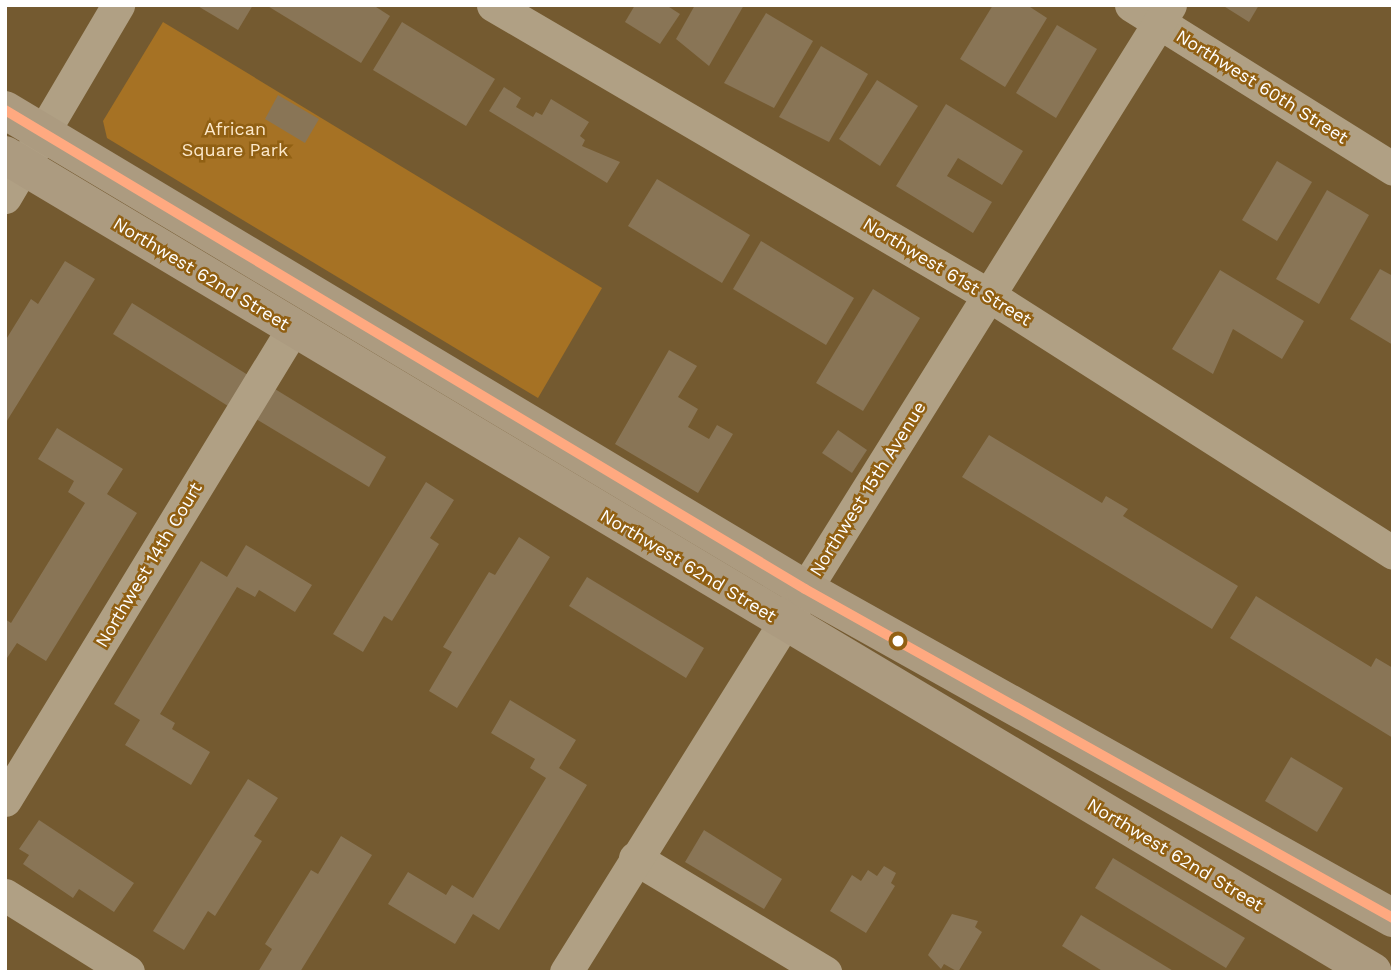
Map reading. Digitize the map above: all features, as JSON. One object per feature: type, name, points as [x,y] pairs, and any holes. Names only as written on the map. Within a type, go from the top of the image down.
[{"type":"main road","points":[[5,110],[805,589],[1393,918]]},
{"type":"main road","name":"Northwest 62nd Street","points":[[11,172],[292,330],[1373,972]]},
{"type":"street","points":[[11,172],[43,132],[118,5]]},
{"type":"street","name":"Northwest 61st Street","points":[[493,5],[990,296],[1393,552]]},
{"type":"street","name":"Northwest 60th Street","points":[[1131,5],[1165,14],[1393,169]]},
{"type":"street","name":"Northwest 15th Avenue","points":[[566,972],[1165,14]]},
{"type":"street","name":"Northwest 14th Court","points":[[5,800],[292,330]]},
{"type":"street","points":[[635,858],[825,972]]},
{"type":"street","points":[[5,895],[128,972]]},
{"type":"green space","name":"African Square Park","points":[[163,22],[602,288],[538,398],[107,138],[103,121]]},
{"type":"building","points":[[196,5],[253,5],[238,30]]},
{"type":"building","points":[[266,5],[373,5],[390,16],[361,63]]},
{"type":"building","points":[[635,5],[666,5],[680,14],[660,44],[625,22]]},
{"type":"building","points":[[695,5],[744,5],[709,66],[676,39]]},
{"type":"building","points":[[993,5],[1027,5],[1047,18],[1005,87],[960,59]]},
{"type":"building","points":[[1222,5],[1259,5],[1249,22]]},
{"type":"building","points":[[766,13],[813,41],[774,108],[724,83]]},
{"type":"building","points":[[402,22],[495,79],[466,126],[373,70]]},
{"type":"building","points":[[1057,25],[1097,49],[1056,118],[1016,93]]},
{"type":"building","points":[[821,46],[868,74],[829,142],[779,117]]},
{"type":"building","points":[[877,80],[918,106],[880,166],[839,139]]},
{"type":"building","points":[[504,87],[521,98],[516,107],[533,117],[536,112],[542,115],[551,99],[589,122],[580,136],[585,140],[582,146],[620,162],[607,183],[489,111]]},
{"type":"building","points":[[278,95],[319,119],[305,143],[265,119]]},
{"type":"building","points":[[946,104],[1023,151],[1002,185],[958,158],[947,176],[992,202],[973,233],[896,186]]},
{"type":"building","points":[[1277,161],[1312,182],[1277,241],[1242,220]]},
{"type":"building","points":[[657,179],[750,235],[722,283],[628,226]]},
{"type":"building","points":[[1327,190],[1369,215],[1319,304],[1276,279]]},
{"type":"building","points":[[761,241],[854,298],[826,345],[733,289]]},
{"type":"building","points":[[65,261],[95,279],[5,424],[5,341],[31,299],[38,304]]},
{"type":"building","points":[[1380,269],[1393,276],[1393,345],[1350,319]]},
{"type":"building","points":[[1220,270],[1304,321],[1282,359],[1233,329],[1213,374],[1172,349]]},
{"type":"building","points":[[873,289],[920,318],[863,411],[816,383]]},
{"type":"building","points":[[132,303],[248,375],[228,406],[113,334]]},
{"type":"building","points":[[669,350],[697,366],[678,397],[698,409],[688,427],[709,439],[717,425],[733,434],[698,493],[615,444]]},
{"type":"building","points":[[270,386],[386,457],[369,487],[251,416]]},
{"type":"building","points":[[57,428],[123,469],[107,494],[137,513],[46,661],[17,643],[5,661],[5,619],[11,623],[85,503],[68,492],[74,481],[38,459]]},
{"type":"building","points":[[838,430],[867,450],[852,473],[822,453]]},
{"type":"building","points":[[989,435],[1102,503],[1106,496],[1128,509],[1123,516],[1238,586],[1212,629],[962,477]]},
{"type":"building","points":[[426,482],[454,500],[430,538],[439,544],[392,621],[384,616],[363,652],[333,634]]},
{"type":"building","points":[[519,537],[550,557],[457,708],[429,691],[452,652],[443,647],[489,572],[495,575]]},
{"type":"building","points":[[246,545],[312,585],[295,612],[259,590],[255,597],[237,587],[160,714],[175,723],[172,729],[210,752],[191,785],[125,745],[140,720],[114,704],[201,561],[227,577]]},
{"type":"building","points":[[587,577],[704,648],[686,678],[569,606]]},
{"type":"building","points":[[1256,596],[1371,667],[1376,658],[1393,668],[1393,738],[1230,638]]},
{"type":"building","points":[[510,700],[576,740],[559,768],[587,785],[499,930],[473,914],[455,944],[388,904],[408,872],[446,895],[452,885],[473,898],[546,778],[530,768],[535,759],[491,733]]},
{"type":"building","points":[[1291,757],[1343,788],[1317,832],[1265,801]]},
{"type":"building","points":[[248,779],[278,798],[254,836],[262,841],[215,916],[208,911],[184,950],[153,931]]},
{"type":"building","points":[[39,820],[134,883],[114,912],[79,889],[73,898],[23,864],[29,855],[19,849]]},
{"type":"building","points":[[704,830],[782,879],[764,909],[685,862]]},
{"type":"building","points":[[341,836],[372,855],[300,972],[258,972],[272,949],[265,944],[311,870],[318,874]]},
{"type":"building","points":[[1113,858],[1245,938],[1226,968],[1095,888]]},
{"type":"building","points":[[884,866],[896,873],[891,883],[895,886],[866,933],[830,911],[852,875],[861,881],[868,870],[877,876]]},
{"type":"building","points":[[952,914],[978,921],[975,927],[982,932],[958,972],[944,964],[941,969],[928,955]]},
{"type":"building","points":[[1081,915],[1175,972],[1104,972],[1062,946]]},
{"type":"transit line","points":[[5,110],[805,589],[1393,918]]}]
